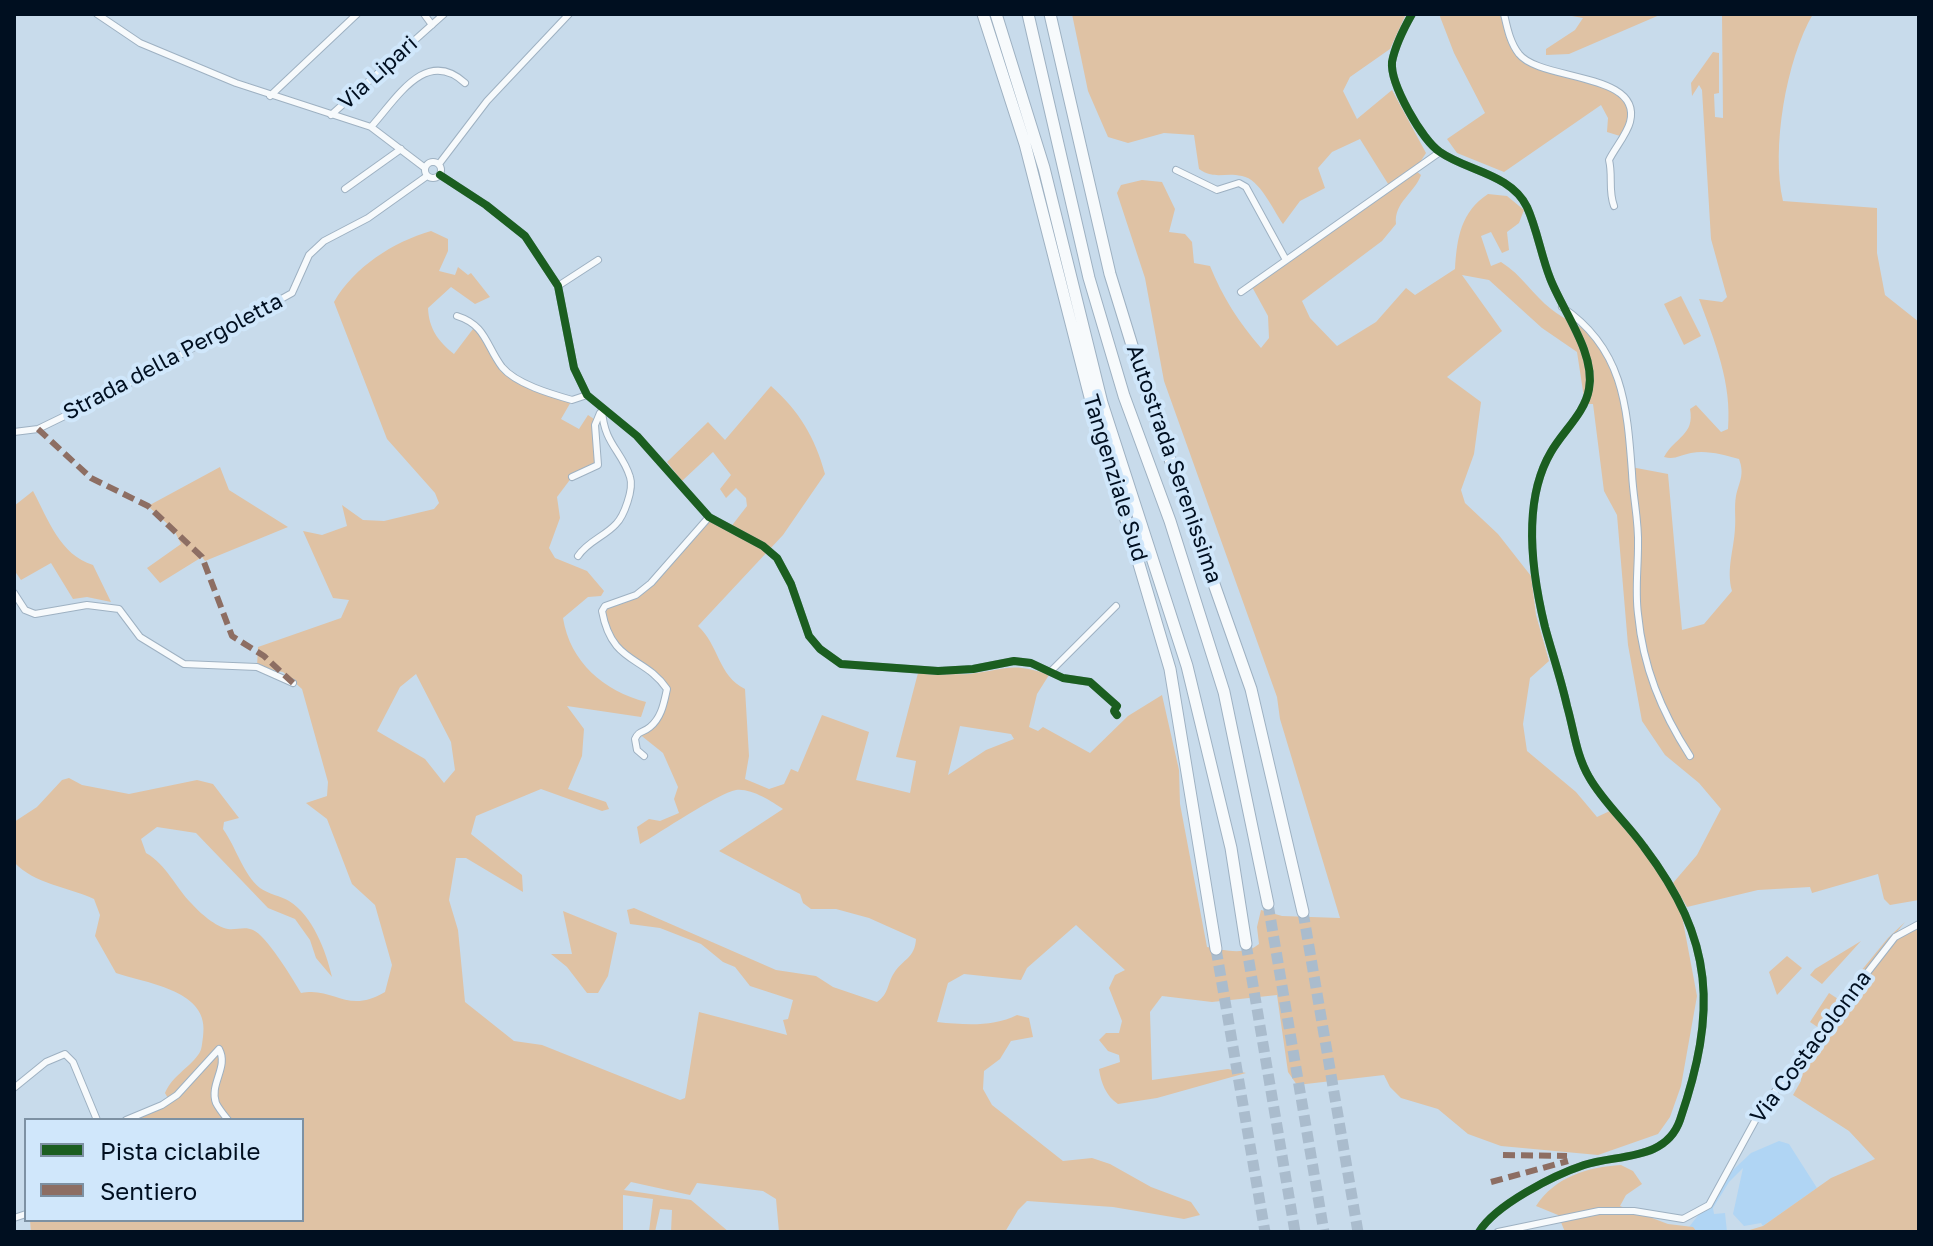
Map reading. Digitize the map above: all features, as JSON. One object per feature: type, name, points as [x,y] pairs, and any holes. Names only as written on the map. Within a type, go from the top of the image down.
[{"type":"highway","name":"Tangenziale Sud","points":[[982,14],[994,40],[1025,144],[1092,405],[1170,669],[1216,949]]},
{"type":"highway","name":"Tangenziale Sud","points":[[996,14],[1044,168],[1102,403],[1187,666],[1231,848],[1246,944]]},
{"type":"highway","name":"Autostrada Serenissima","points":[[1028,14],[1094,293],[1124,396],[1170,521],[1224,692],[1268,904]]},
{"type":"highway","name":"Autostrada Serenissima","points":[[1050,14],[1110,274],[1147,394],[1251,689],[1285,822],[1303,912]]},
{"type":"street","points":[[97,14],[140,43],[270,96],[371,127],[426,172],[440,175],[486,205],[525,236],[558,286],[574,368],[587,395],[637,436],[709,517],[763,546],[777,558],[791,584],[809,636],[841,664],[938,671],[973,669],[1014,661],[1052,670],[1063,678],[1090,682],[1117,706],[1114,711],[1117,715]]},
{"type":"street","points":[[270,96],[357,14]]},
{"type":"street","points":[[424,14],[432,25]]},
{"type":"street","name":"Via Lipari","points":[[331,115],[444,14]]},
{"type":"street","points":[[440,175],[439,164],[487,101],[569,14]]},
{"type":"street","points":[[1412,14],[1391,66],[1407,107],[1428,141],[1440,152],[1494,178],[1521,196],[1562,306],[1586,355],[1590,386],[1585,404],[1552,450],[1535,497],[1532,534],[1544,624],[1578,756],[1590,779],[1671,885],[1692,929],[1706,982],[1706,1007],[1679,1122],[1667,1140],[1649,1151],[1577,1168],[1493,1213],[1479,1232]]},
{"type":"street","points":[[1504,14],[1519,55],[1531,63],[1608,86],[1622,93],[1628,102],[1630,122],[1609,160],[1613,178],[1609,194],[1614,206]]},
{"type":"street","points":[[371,127],[420,76],[439,68],[452,71],[465,83]]},
{"type":"street","points":[[345,189],[401,149]]},
{"type":"street","points":[[1241,292],[1440,152]]},
{"type":"street","points":[[426,172],[431,162],[439,164]]},
{"type":"street","points":[[1176,170],[1217,190],[1239,183],[1246,187],[1286,260]]},
{"type":"street","name":"Strada della Pergoletta","points":[[14,432],[38,429],[110,394],[292,293],[309,255],[324,241],[368,218],[426,172]]},
{"type":"street","points":[[558,286],[598,260]]},
{"type":"street","points":[[1562,306],[1587,323],[1615,366],[1629,428],[1638,519],[1636,587],[1642,642],[1654,689],[1690,756]]},
{"type":"street","points":[[457,316],[482,330],[502,366],[511,374],[572,400],[587,395]]},
{"type":"street","points":[[572,477],[598,465],[595,425],[602,410]]},
{"type":"street","points":[[578,556],[585,545],[616,524],[631,487],[630,477],[607,440],[602,410]]},
{"type":"street","points":[[644,756],[637,750],[635,739],[638,733],[652,725],[664,706],[667,689],[658,676],[622,656],[602,611],[605,606],[636,595],[651,583],[709,517]]},
{"type":"street","points":[[14,593],[25,610],[35,614],[87,605],[119,609],[140,637],[184,664],[257,667],[293,683]]},
{"type":"street","points":[[1052,670],[1116,606]]},
{"type":"street","name":"Via Costacolonna","points":[[1498,1232],[1599,1211],[1634,1211],[1683,1219],[1709,1205],[1762,1108],[1895,937],[1919,924]]},
{"type":"street","points":[[131,1118],[177,1095],[219,1049],[222,1063],[216,1102],[227,1118]]},
{"type":"street","points":[[14,1088],[46,1062],[65,1054],[73,1062],[96,1118]]},
{"type":"shaded area","points":[[1072,14],[1406,14],[1390,49],[1350,77],[1343,91],[1357,119],[1392,90],[1426,153],[1415,170],[1421,175],[1401,204],[1396,224],[1382,241],[1302,301],[1310,318],[1337,346],[1376,322],[1406,288],[1415,295],[1455,269],[1462,226],[1472,209],[1488,194],[1507,196],[1524,210],[1519,223],[1507,232],[1509,250],[1502,253],[1491,232],[1481,236],[1491,266],[1501,262],[1508,267],[1551,309],[1593,336],[1611,363],[1622,397],[1631,467],[1668,474],[1682,630],[1704,624],[1732,591],[1730,567],[1735,500],[1741,474],[1739,459],[1721,455],[1697,452],[1674,458],[1664,457],[1687,430],[1690,409],[1696,405],[1721,432],[1728,429],[1725,379],[1699,299],[1722,302],[1727,297],[1711,239],[1702,90],[1699,85],[1692,96],[1691,83],[1713,52],[1719,53],[1719,93],[1714,94],[1715,117],[1723,118],[1722,14],[1813,14],[1795,55],[1783,105],[1779,156],[1783,201],[1877,208],[1877,253],[1885,295],[1919,322],[1919,900],[1890,905],[1884,899],[1878,874],[1812,893],[1810,887],[1758,890],[1687,907],[1673,883],[1697,855],[1721,809],[1699,783],[1665,755],[1642,721],[1628,645],[1617,515],[1604,491],[1593,404],[1585,404],[1577,352],[1542,328],[1489,280],[1462,275],[1502,331],[1447,377],[1481,402],[1474,454],[1461,490],[1465,503],[1498,534],[1531,576],[1536,615],[1549,661],[1530,678],[1523,724],[1527,751],[1576,792],[1597,817],[1614,809],[1671,885],[1682,916],[1697,996],[1681,1086],[1670,1117],[1658,1134],[1598,1155],[1501,1146],[1468,1134],[1438,1109],[1401,1098],[1384,1075],[1297,1085],[1288,1072],[1277,995],[1212,1002],[1162,996],[1150,1012],[1152,1080],[1228,1069],[1246,1073],[1157,1098],[1118,1104],[1105,1089],[1099,1069],[1120,1062],[1119,1055],[1108,1051],[1099,1040],[1106,1033],[1119,1033],[1122,1021],[1109,988],[1115,975],[1125,970],[1076,925],[1027,968],[1021,980],[964,974],[948,983],[937,1022],[978,1024],[998,1022],[1017,1015],[1029,1018],[1033,1037],[1011,1041],[1000,1059],[984,1071],[983,1089],[992,1105],[1063,1161],[1092,1158],[1110,1164],[1151,1187],[1191,1202],[1200,1215],[1184,1219],[1113,1207],[1027,1201],[1005,1232],[779,1232],[776,1199],[763,1191],[697,1183],[690,1195],[631,1182],[624,1190],[691,1200],[729,1232],[671,1232],[672,1210],[660,1209],[655,1232],[649,1232],[653,1199],[623,1195],[623,1232],[31,1232],[30,1222],[304,1222],[304,1118],[130,1118],[169,1100],[165,1093],[168,1087],[200,1051],[203,1021],[187,999],[160,986],[116,973],[95,936],[100,915],[94,899],[41,880],[14,862],[14,822],[37,807],[62,780],[69,778],[82,785],[129,794],[197,780],[213,784],[239,818],[224,822],[223,829],[244,868],[260,888],[289,901],[305,916],[322,945],[332,977],[316,958],[310,940],[295,919],[268,908],[196,833],[157,827],[141,839],[146,853],[160,864],[208,919],[223,928],[253,930],[265,940],[301,993],[323,993],[360,1001],[385,992],[392,965],[375,905],[352,884],[327,819],[306,803],[327,796],[328,782],[302,689],[283,672],[257,667],[258,647],[341,618],[349,600],[333,598],[303,531],[322,535],[347,526],[342,505],[363,520],[384,521],[434,509],[439,503],[435,493],[387,439],[334,302],[363,267],[389,249],[431,231],[448,239],[448,251],[439,271],[455,275],[458,267],[468,275],[471,273],[490,297],[475,304],[451,287],[428,308],[432,328],[443,344],[454,354],[476,325],[497,356],[515,374],[572,400],[561,419],[579,429],[588,415],[597,421],[598,465],[572,477],[557,497],[560,518],[549,548],[555,558],[587,571],[604,591],[601,596],[588,597],[563,618],[567,634],[581,661],[603,682],[646,702],[641,717],[567,706],[584,729],[582,756],[568,789],[606,802],[609,809],[602,811],[541,789],[476,816],[471,834],[522,875],[523,892],[466,858],[456,858],[449,900],[458,930],[465,1002],[514,1041],[542,1045],[680,1100],[685,1098],[699,1012],[787,1035],[783,1020],[788,1019],[793,1000],[750,986],[735,967],[723,962],[701,944],[660,928],[630,924],[627,910],[634,908],[776,970],[816,976],[833,987],[877,1002],[886,992],[894,973],[913,950],[916,939],[869,918],[836,909],[811,909],[803,903],[800,894],[719,851],[783,809],[754,793],[736,790],[728,793],[640,844],[637,827],[649,819],[660,821],[679,813],[674,799],[678,787],[663,753],[638,733],[652,725],[667,689],[658,678],[626,655],[609,636],[605,606],[640,592],[709,517],[730,528],[747,506],[746,498],[736,488],[726,498],[720,489],[731,475],[713,452],[682,481],[667,462],[708,422],[725,440],[771,386],[805,426],[825,474],[783,535],[698,626],[729,676],[745,689],[749,756],[745,779],[769,789],[784,784],[791,769],[798,772],[822,715],[869,732],[856,780],[910,793],[916,761],[896,757],[918,673],[969,674],[1017,667],[1049,675],[1037,694],[1029,727],[1038,731],[1043,727],[1090,753],[1128,716],[1162,695],[1179,770],[1180,804],[1207,947],[1241,951],[1259,944],[1257,927],[1261,910],[1282,916],[1340,918],[1280,719],[1277,697],[1164,381],[1145,278],[1117,193],[1121,185],[1142,180],[1162,182],[1175,209],[1169,232],[1185,234],[1192,242],[1194,263],[1210,266],[1232,309],[1261,348],[1269,338],[1268,316],[1251,285],[1390,187],[1360,139],[1332,152],[1318,168],[1325,188],[1300,201],[1283,224],[1249,178],[1215,175],[1199,169],[1194,135],[1164,133],[1128,143],[1108,137],[1088,91]],"holes":[[[416,674],[451,742],[455,770],[444,783],[425,759],[377,731],[400,687]],[[960,726],[1011,734],[1014,739],[986,750],[948,775]]]},
{"type":"shaded area","points":[[1439,14],[1504,14],[1519,55],[1531,64],[1608,86],[1628,102],[1630,122],[1620,136],[1607,132],[1608,118],[1601,105],[1504,172],[1457,153],[1447,139],[1485,113],[1454,53]]},
{"type":"shaded area","points":[[1561,14],[1662,14],[1569,54],[1546,55],[1546,49],[1575,30],[1583,18]]},
{"type":"shaded area","points":[[1681,296],[1701,336],[1684,345],[1664,304]]},
{"type":"shaded area","points":[[220,467],[229,490],[288,527],[205,561],[202,557],[160,583],[147,568],[181,544],[174,530],[148,506]]},
{"type":"shaded area","points":[[33,491],[63,545],[93,565],[111,602],[87,597],[73,599],[51,563],[21,580],[14,570],[14,506]]},
{"type":"shaded area","points":[[563,911],[617,933],[608,976],[598,993],[587,993],[567,967],[551,954],[572,954]]},
{"type":"shaded area","points":[[1905,922],[1832,1011],[1828,1009],[1819,1028],[1810,1022],[1829,993],[1838,999]]},
{"type":"shaded area","points":[[1919,924],[1919,1232],[1743,1232],[1763,1226],[1831,1178],[1875,1159],[1849,1131],[1793,1095],[1801,1081],[1802,1062],[1863,979],[1895,937]]},
{"type":"shaded area","points":[[1861,941],[1822,984],[1810,975],[1815,969]]},
{"type":"shaded area","points":[[1787,956],[1802,968],[1777,995],[1769,972]]},
{"type":"shaded area","points":[[1779,1141],[1789,1144],[1817,1188],[1763,1226],[1761,1223],[1744,1226],[1733,1214],[1743,1168],[1729,1182],[1713,1208],[1714,1214],[1725,1213],[1727,1232],[1697,1232],[1689,1227],[1734,1169],[1751,1153]]},
{"type":"shaded area","points":[[1621,1165],[1633,1171],[1642,1184],[1626,1195],[1620,1206],[1668,1224],[1693,1227],[1697,1232],[1565,1232],[1558,1215],[1536,1206],[1553,1188],[1573,1175]]},
{"type":"tunnel","points":[[1268,904],[1324,1232]]},
{"type":"tunnel","points":[[1303,912],[1358,1232]]},
{"type":"tunnel","points":[[1246,944],[1295,1232]]},
{"type":"tunnel","points":[[1216,949],[1265,1232]]},
{"type":"marked path","points":[[38,429],[91,478],[148,506],[202,557],[232,636],[264,656],[293,683]]},
{"type":"marked path","points":[[1503,1155],[1567,1156]]},
{"type":"marked path","points":[[1491,1182],[1568,1161]]},
{"type":"cycle path","points":[[1412,14],[1392,62],[1396,84],[1408,111],[1440,152],[1500,180],[1520,196],[1530,215],[1550,278],[1588,361],[1587,398],[1551,452],[1536,493],[1532,538],[1536,584],[1585,769],[1601,795],[1667,881],[1685,914],[1696,946],[1704,1011],[1692,1081],[1680,1120],[1664,1143],[1640,1154],[1584,1165],[1542,1183],[1498,1212],[1479,1232]]},
{"type":"cycle path","points":[[440,175],[486,205],[525,236],[558,286],[574,368],[587,395],[637,436],[709,517],[763,546],[777,558],[791,584],[809,636],[820,649],[841,664],[938,671],[973,669],[1014,661],[1031,663],[1063,678],[1090,682],[1117,706],[1114,711],[1117,715]]}]
